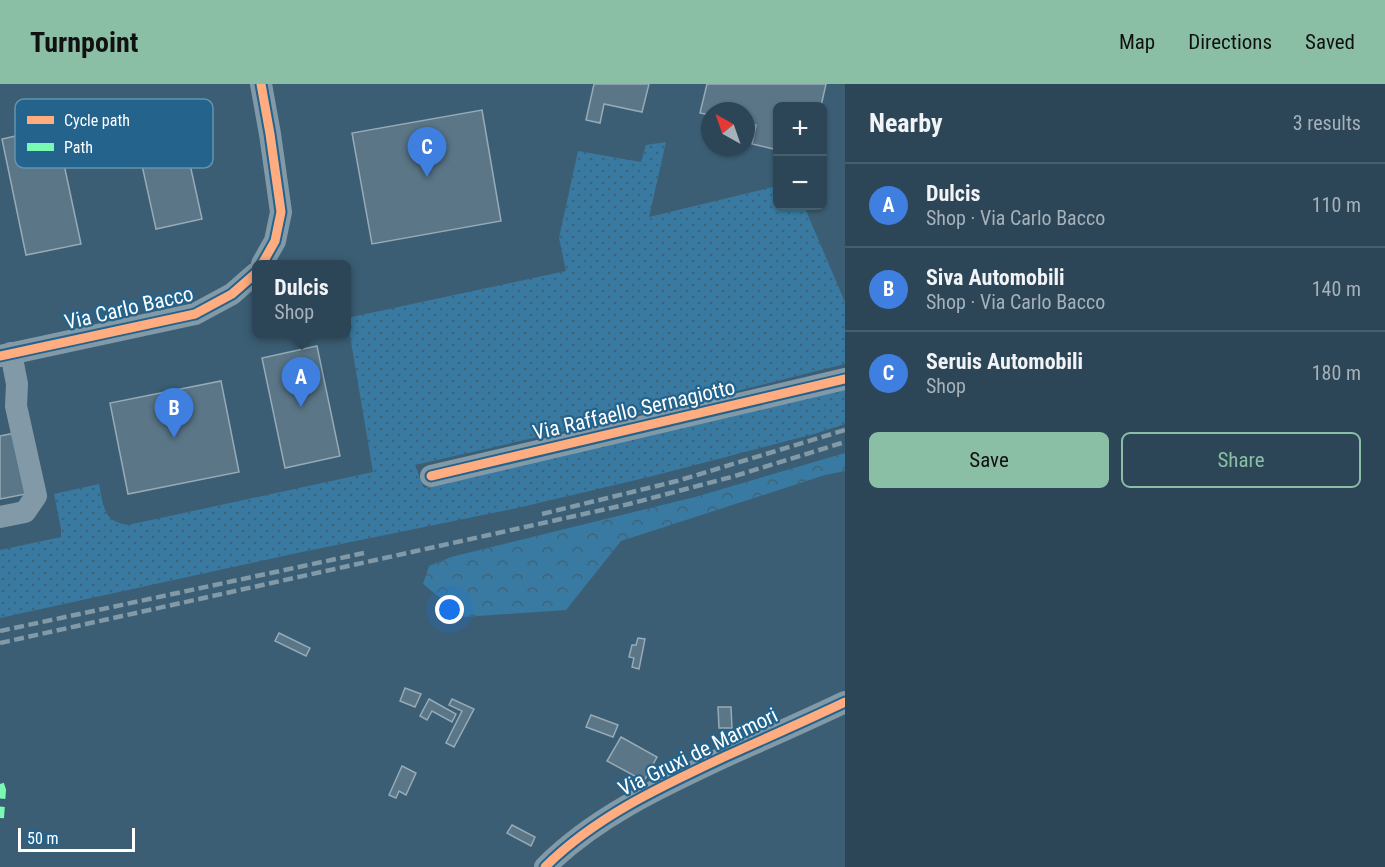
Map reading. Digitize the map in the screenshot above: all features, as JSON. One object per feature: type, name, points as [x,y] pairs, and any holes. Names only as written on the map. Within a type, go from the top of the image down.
[{"type":"street","points":[[261,84],[281,212],[275,241],[264,260]]},
{"type":"street","name":"Via Carlo Bacco","points":[[5,354],[195,314],[232,294],[252,276]]},
{"type":"street","points":[[0,517],[25,512],[36,496],[8,408],[17,384],[5,354]]},
{"type":"street","name":"Via Raffaello Sernagiotto","points":[[431,476],[845,379]]},
{"type":"street","name":"Via Gruxi de Marmori","points":[[545,867],[590,828],[639,798],[845,702]]},
{"type":"green space","points":[[666,142],[649,217],[773,187],[773,210],[806,210],[845,302],[845,364],[705,399],[415,465],[424,488],[845,387],[845,424],[653,476],[513,509],[297,553],[0,618],[0,550],[61,537],[54,494],[99,484],[109,516],[119,523],[128,525],[373,472],[350,338],[351,317],[566,271],[559,238],[578,151],[641,162],[646,145]]},
{"type":"green space","points":[[845,453],[845,471],[825,475],[621,541],[566,610],[464,617],[423,584],[429,566],[451,557],[695,497]]},
{"type":"building","points":[[594,84],[649,84],[642,112],[604,104],[600,123],[586,120]]},
{"type":"building","points":[[707,84],[826,84],[822,102],[773,102],[773,149],[755,145],[755,102],[703,102]]},
{"type":"building","points":[[482,110],[501,221],[372,244],[352,133]]},
{"type":"building","points":[[15,136],[15,168],[65,168],[81,244],[26,255],[2,139]]},
{"type":"building","points":[[143,168],[191,168],[202,219],[156,229]]},
{"type":"building","points":[[317,346],[340,456],[285,468],[262,358]]},
{"type":"building","points":[[221,381],[239,472],[128,494],[110,403]]},
{"type":"building","points":[[15,433],[26,494],[0,499],[0,436]]},
{"type":"building","points":[[279,633],[310,648],[306,656],[275,641]]},
{"type":"building","points":[[638,638],[645,639],[639,669],[632,667],[634,658],[629,657],[632,645],[636,645]]},
{"type":"building","points":[[405,688],[421,694],[415,707],[400,701]]},
{"type":"building","points":[[429,699],[456,714],[452,722],[432,711],[427,720],[420,716]]},
{"type":"building","points":[[452,699],[474,709],[454,747],[446,743],[462,711],[449,705]]},
{"type":"building","points":[[718,707],[731,707],[732,728],[719,728]]},
{"type":"building","points":[[591,715],[618,725],[613,737],[586,727]]},
{"type":"building","points":[[621,737],[657,757],[644,781],[607,761]]},
{"type":"building","points":[[402,766],[416,773],[406,795],[399,791],[396,798],[389,795]]},
{"type":"building","points":[[512,825],[535,837],[531,846],[507,833]]},
{"type":"railway","points":[[542,514],[677,481],[845,430]]},
{"type":"railway","points":[[0,643],[629,504],[735,476],[845,442]]},
{"type":"railway","points":[[0,631],[364,553]]},
{"type":"marked path","points":[[0,784],[2,790],[0,818]]},
{"type":"cycle path","points":[[261,84],[281,212],[275,241],[264,260]]},
{"type":"cycle path","points":[[0,356],[195,314],[232,294],[252,276]]},
{"type":"cycle path","points":[[431,476],[845,379]]},
{"type":"cycle path","points":[[545,867],[585,833],[629,804],[700,768],[845,702]]},
{"type":"place","name":"Seruis Automobili","points":[[427,177]]},
{"type":"place","name":"Dulcis","points":[[301,407]]},
{"type":"place","name":"Siva Automobili","points":[[174,438]]}]
